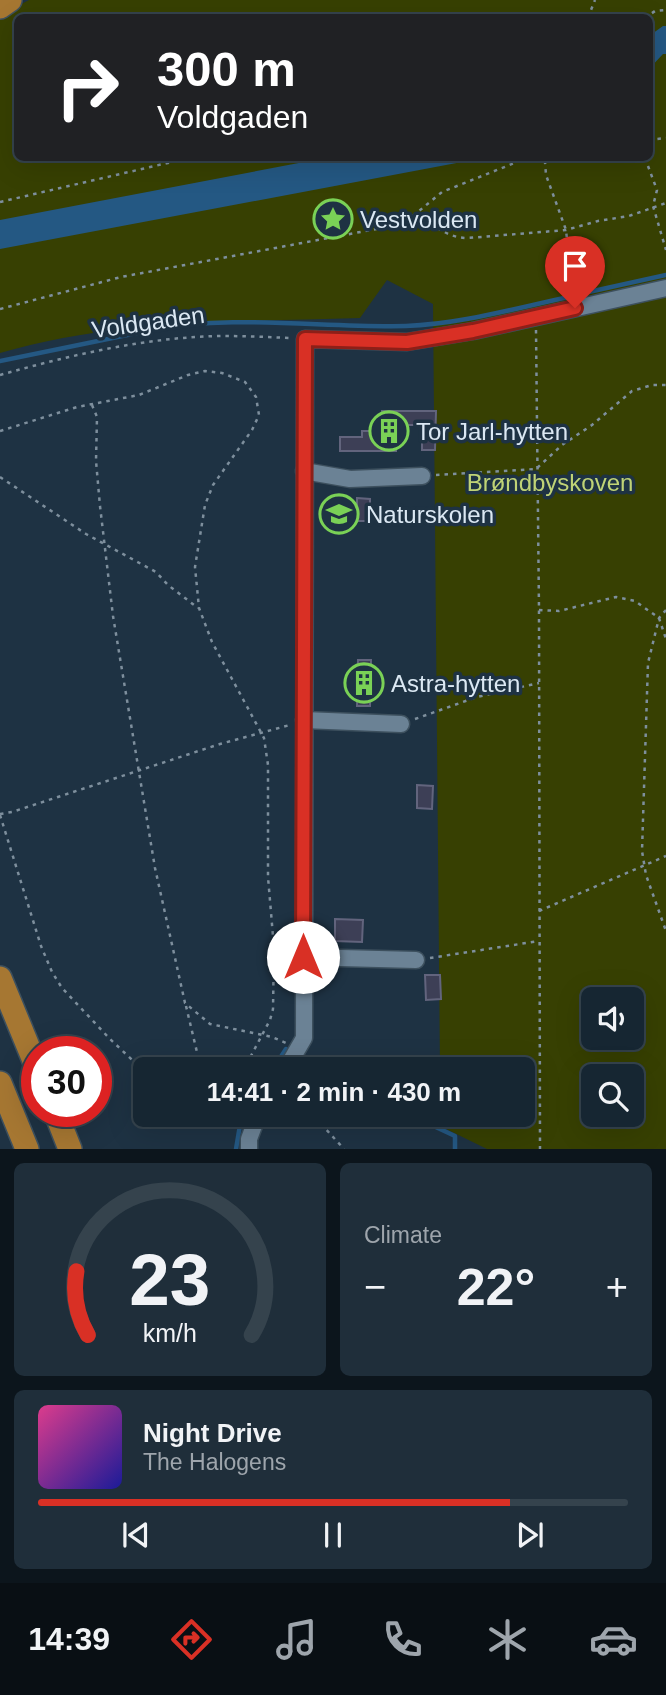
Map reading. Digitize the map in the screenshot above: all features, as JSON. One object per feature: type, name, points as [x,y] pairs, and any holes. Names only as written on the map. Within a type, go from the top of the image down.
[{"type":"highway","points":[[0,7],[10,0]]},
{"type":"highway","points":[[0,978],[24,1036]]},
{"type":"highway","points":[[0,1083],[27,1149]]},
{"type":"highway","points":[[61,1127],[70,1149]]},
{"type":"street","points":[[293,1057],[304,1038],[305,339],[407,342],[473,331],[666,288]]},
{"type":"street","points":[[304,471],[350,479],[422,475]]},
{"type":"street","points":[[304,721],[401,724]]},
{"type":"street","points":[[303,957],[416,960]]},
{"type":"street","points":[[249,1149],[254,1127]]},
{"type":"path","points":[[0,202],[176,161]]},
{"type":"path","points":[[0,309],[121,277],[387,227],[412,217],[442,192],[520,161]]},
{"type":"path","points":[[543,161],[545,175],[566,230],[575,308]]},
{"type":"path","points":[[646,161],[657,190],[653,206],[666,250]]},
{"type":"path","points":[[412,217],[423,220],[454,238],[566,230],[629,216],[666,203]]},
{"type":"path","points":[[535,316],[539,610],[540,1149]]},
{"type":"path","name":"Voldgaden","points":[[0,375],[65,357],[152,342],[219,336],[305,339]]},
{"type":"path","points":[[0,431],[139,394],[188,375],[205,372],[222,373],[245,382],[256,397],[259,415],[252,430],[213,485],[205,505],[195,567],[199,608],[223,664],[262,733],[268,765],[268,877],[274,948],[273,1009],[251,1057]]},
{"type":"path","points":[[422,475],[536,469],[562,445],[592,425],[632,391],[652,385],[666,385]]},
{"type":"path","points":[[92,405],[97,417],[96,461],[113,616],[155,868],[196,1057]]},
{"type":"path","points":[[0,477],[103,543],[156,572],[199,608]]},
{"type":"path","points":[[539,610],[559,611],[616,597],[635,601],[659,618],[666,639]]},
{"type":"path","points":[[666,610],[659,618],[648,663],[643,866],[666,931]]},
{"type":"path","points":[[401,724],[477,697],[539,683]]},
{"type":"path","points":[[133,1061],[62,988],[52,972],[41,946],[0,815],[220,744],[304,721]]},
{"type":"path","points":[[539,911],[666,856]]},
{"type":"path","points":[[416,960],[539,941]]},
{"type":"path","points":[[185,1003],[210,1024],[263,1035],[287,1044],[296,1052]]},
{"type":"path","points":[[324,1127],[344,1149]]},
{"type":"green space","name":"Brøndbyskoven","points":[[29,0],[666,0],[666,1149],[487,1149],[442,1127],[535,1127],[535,1057],[440,1057],[433,304],[387,280],[360,318],[134,328],[44,342],[0,353],[0,19],[8,11]]},
{"type":"water","points":[[666,26],[666,54],[653,65],[653,33]]},
{"type":"water","points":[[309,161],[467,161],[0,249],[0,220]]},
{"type":"building","points":[[382,411],[436,411],[435,450],[422,450],[422,425],[396,425],[396,451],[340,451],[340,437],[362,437],[362,431],[381,431]]},
{"type":"building","points":[[357,498],[370,499],[370,521],[329,521],[329,505],[357,506]]},
{"type":"building","name":"Astra-hytten","points":[[358,660],[371,660],[370,706],[357,706]]},
{"type":"building","points":[[417,785],[433,786],[432,809],[417,808]]},
{"type":"building","points":[[335,919],[363,920],[362,942],[335,941]]},
{"type":"building","points":[[425,975],[440,975],[441,999],[426,1000]]},
{"type":"waterway","points":[[575,295],[666,275]]},
{"type":"waterway","points":[[150,330],[182,325],[246,322],[427,325],[569,297]]},
{"type":"waterway","points":[[0,361],[137,333]]},
{"type":"waterway","points":[[281,1057],[286,1049]]},
{"type":"waterway","points":[[236,1149],[240,1127]]},
{"type":"waterway","points":[[436,1127],[455,1136],[455,1149]]},
{"type":"place","name":"Vestvolden","points":[[333,219]]},
{"type":"place","name":"Tor Jarl-hytten","points":[[389,431]]},
{"type":"place","name":"Naturskolen","points":[[339,514]]},
{"type":"place","name":"Astra-hytten","points":[[364,683]]},
{"type":"route","points":[[303,957],[305,339],[407,342],[473,331],[575,308]]}]
